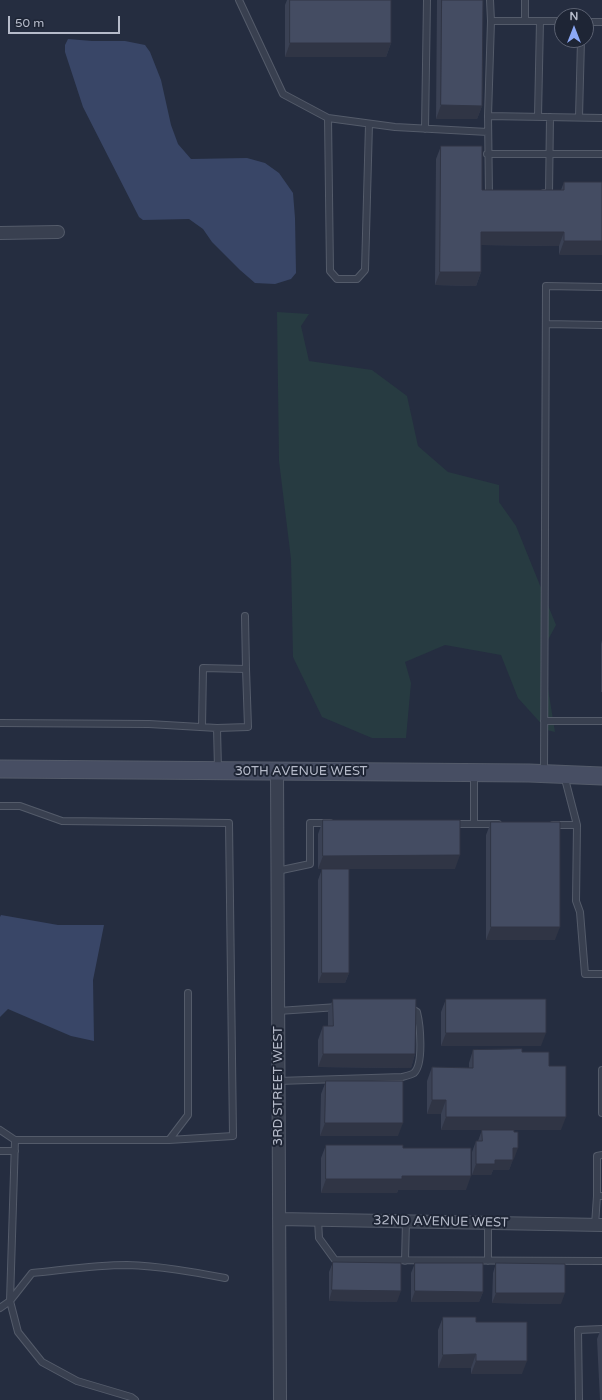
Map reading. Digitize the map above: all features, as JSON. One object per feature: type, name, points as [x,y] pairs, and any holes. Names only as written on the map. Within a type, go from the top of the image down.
[{"type":"street","points":[[0,233],[58,232]]},
{"type":"street","name":"30TH AVENUE WEST","points":[[0,769],[564,774],[602,776]]},
{"type":"street","name":"3RD STREET WEST","points":[[277,771],[280,1400]]},
{"type":"street","name":"32ND AVENUE WEST","points":[[280,1219],[599,1225]]},
{"type":"lane","points":[[239,0],[283,94],[328,118],[369,124],[425,129],[488,132]]},
{"type":"lane","points":[[425,129],[427,0]]},
{"type":"lane","points":[[490,0],[487,154],[489,194],[496,194]]},
{"type":"lane","points":[[525,0],[525,21]]},
{"type":"lane","points":[[490,21],[554,21]]},
{"type":"lane","points":[[538,116],[540,21]]},
{"type":"lane","points":[[579,117],[581,48]]},
{"type":"lane","points":[[488,116],[602,118]]},
{"type":"lane","points":[[534,193],[549,193],[550,117]]},
{"type":"lane","points":[[328,118],[330,271],[337,279],[357,279],[365,270],[369,124]]},
{"type":"lane","points":[[487,154],[602,154]]},
{"type":"lane","points":[[544,774],[546,286],[602,286]]},
{"type":"lane","points":[[546,324],[602,325]]},
{"type":"lane","points":[[0,723],[149,724],[217,728],[248,727],[245,616]]},
{"type":"lane","points":[[202,727],[203,668],[246,669]]},
{"type":"lane","points":[[544,721],[602,721]]},
{"type":"lane","points":[[217,728],[218,771]]},
{"type":"lane","points":[[474,773],[474,824]]},
{"type":"lane","points":[[564,774],[577,825],[576,901],[580,912],[585,974],[602,974]]},
{"type":"lane","points":[[0,806],[20,806],[62,821],[228,823],[232,1136],[169,1140],[15,1140],[0,1130]]},
{"type":"lane","points":[[277,870],[310,864],[310,823],[333,823]]},
{"type":"lane","points":[[443,824],[506,824]]},
{"type":"lane","points":[[546,825],[577,825]]},
{"type":"lane","points":[[169,1140],[188,1115],[188,993]]},
{"type":"lane","points":[[278,1080],[402,1077],[413,1074],[418,1067],[419,1060],[420,1023],[417,1012],[407,1006],[401,1005]]},
{"type":"lane","points":[[278,1011],[345,1006]]},
{"type":"lane","points":[[602,1070],[602,1113]]},
{"type":"lane","points":[[15,1140],[10,1301],[18,1332],[42,1362],[77,1382],[131,1397],[135,1400]]},
{"type":"lane","points":[[0,1151],[15,1151]]},
{"type":"lane","points":[[599,1225],[597,1156],[602,1156]]},
{"type":"lane","points":[[318,1220],[319,1238],[335,1260],[602,1261]]},
{"type":"lane","points":[[405,1261],[406,1221]]},
{"type":"lane","points":[[488,1223],[488,1261]]},
{"type":"lane","points":[[0,1308],[10,1301],[32,1273],[86,1267],[128,1265],[190,1271],[224,1278]]},
{"type":"lane","points":[[579,1400],[578,1330],[602,1329]]},
{"type":"shaded area","points":[[277,312],[309,314],[301,326],[309,361],[372,370],[407,396],[418,446],[448,472],[499,485],[499,502],[516,526],[556,625],[542,651],[555,732],[547,730],[518,698],[501,655],[445,645],[405,662],[411,683],[406,738],[372,738],[322,717],[293,657],[291,559],[279,461]]},
{"type":"water","points":[[68,39],[125,41],[145,45],[150,52],[161,80],[171,125],[178,144],[191,159],[247,158],[265,163],[279,173],[293,193],[296,273],[291,279],[275,284],[255,283],[212,242],[203,229],[189,219],[143,220],[139,217],[83,107],[65,52],[65,45]]},
{"type":"water","points":[[1,915],[58,925],[104,925],[93,980],[94,1041],[71,1036],[8,1009],[0,1017]]},
{"type":"building","points":[[290,0],[391,0],[391,43],[290,43]]},
{"type":"building","points":[[442,0],[483,0],[482,106],[441,105]]},
{"type":"building","points":[[441,146],[482,146],[482,190],[564,190],[564,182],[602,182],[602,241],[564,241],[564,232],[481,232],[481,272],[440,272]]},
{"type":"building","points":[[323,820],[460,820],[460,855],[323,856]]},
{"type":"building","points":[[491,822],[560,822],[560,927],[491,927]]},
{"type":"building","points":[[322,869],[349,869],[349,973],[322,973]]},
{"type":"building","points":[[333,999],[416,999],[415,1054],[323,1054],[323,1026],[333,1026]]},
{"type":"building","points":[[446,999],[546,999],[546,1033],[446,1033]]},
{"type":"building","points":[[522,1049],[522,1052],[549,1052],[549,1066],[566,1066],[566,1117],[446,1117],[446,1100],[432,1100],[432,1067],[473,1068],[473,1050]]},
{"type":"building","points":[[326,1081],[403,1081],[403,1123],[325,1123]]},
{"type":"building","points":[[482,1130],[514,1130],[514,1132],[518,1132],[518,1148],[513,1148],[513,1160],[495,1160],[495,1164],[476,1164],[476,1141],[482,1141]]},
{"type":"building","points":[[326,1145],[403,1145],[403,1148],[471,1148],[471,1176],[402,1176],[402,1179],[326,1179]]},
{"type":"building","points":[[333,1262],[401,1263],[401,1291],[332,1290]]},
{"type":"building","points":[[415,1263],[483,1263],[483,1292],[415,1291]]},
{"type":"building","points":[[496,1263],[565,1264],[565,1293],[496,1293]]},
{"type":"building","points":[[443,1317],[476,1317],[476,1322],[527,1322],[527,1361],[476,1361],[476,1354],[443,1355]]}]
